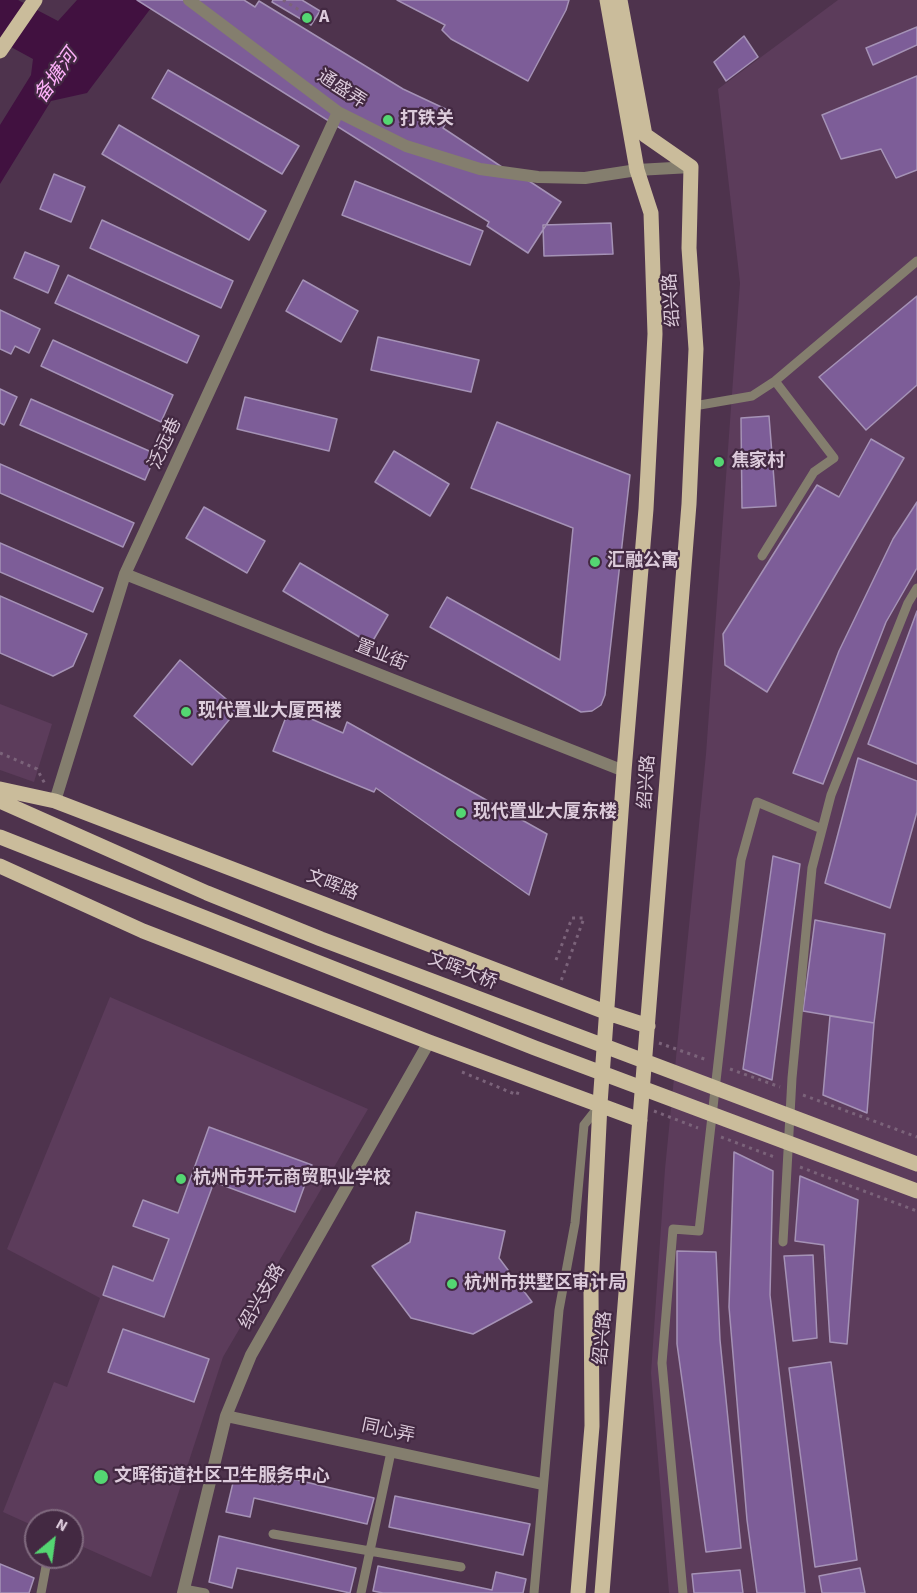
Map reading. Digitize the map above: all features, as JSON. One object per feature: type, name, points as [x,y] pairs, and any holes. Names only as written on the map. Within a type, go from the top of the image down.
[{"type":"main road","name":"绍兴路","points":[[578,1593],[592,1426],[591,1289],[600,1104],[646,509],[655,334],[651,213],[637,170],[607,0]]},
{"type":"main road","points":[[620,0],[645,135],[692,167]]},
{"type":"main road","points":[[2,48],[34,2]]},
{"type":"main road","name":"绍兴路","points":[[602,1593],[645,1115],[689,504],[696,349],[689,248],[692,167]]},
{"type":"main road","name":"文晖路","points":[[0,789],[55,801],[608,1013],[650,1033]]},
{"type":"main road","name":"文晖大桥","points":[[0,801],[207,893],[534,1021],[917,1164]]},
{"type":"main road","points":[[0,837],[535,1048],[917,1191]]},
{"type":"main road","points":[[0,866],[142,931],[429,1042],[600,1104],[645,1115]]},
{"type":"street","name":"通盛弄","points":[[189,0],[338,112],[406,146],[480,169],[538,177],[585,178],[637,170],[692,167]]},
{"type":"street","name":"泛远巷","points":[[55,801],[125,574],[338,112]]},
{"type":"street","name":"置业街","points":[[125,574],[624,771]]},
{"type":"street","name":"绍兴支路","points":[[183,1591],[226,1416],[251,1355],[429,1042]]},
{"type":"street","name":"同心弄","points":[[226,1416],[542,1484]]},
{"type":"lane","points":[[694,406],[752,396],[775,381],[917,261]]},
{"type":"lane","points":[[762,556],[814,472],[834,458],[775,381]]},
{"type":"lane","points":[[783,1242],[792,1078],[812,867],[836,785],[908,603],[917,588]]},
{"type":"lane","points":[[683,1593],[662,1363],[673,1229],[699,1232],[741,860],[757,802],[822,829]]},
{"type":"lane","points":[[534,1593],[559,1310],[575,1223],[584,1125],[600,1104]]},
{"type":"lane","points":[[361,1593],[391,1452]]},
{"type":"lane","points":[[273,1534],[461,1567]]},
{"type":"lane","points":[[41,1593],[46,1569]]},
{"type":"lane","points":[[183,1591],[205,1593]]},
{"type":"path","points":[[284,0],[304,13]]},
{"type":"path","points":[[0,753],[37,769],[55,801]]},
{"type":"path","points":[[556,960],[572,918],[584,918],[560,983]]},
{"type":"path","points":[[650,1033],[707,1060]]},
{"type":"path","points":[[453,1068],[517,1095],[521,1084]]},
{"type":"path","points":[[729,1068],[784,1088]]},
{"type":"path","points":[[796,1092],[917,1137]]},
{"type":"path","points":[[645,1115],[706,1131]]},
{"type":"path","points":[[717,1135],[784,1161]]},
{"type":"path","points":[[795,1165],[917,1211]]},
{"type":"shaded area","points":[[838,0],[917,0],[917,1593],[669,1593],[651,1373],[665,1169],[706,754],[740,283],[718,89]]},
{"type":"shaded area","points":[[0,704],[52,724],[34,782],[0,770]]},
{"type":"shaded area","name":"杭州市开元商贸职业学校","points":[[110,997],[368,1109],[223,1357],[151,1577],[84,1547],[84,1509],[24,1509],[24,1522],[3,1512],[54,1382],[67,1387],[100,1298],[7,1249]]},
{"type":"water","name":"备塘河","points":[[0,0],[18,0],[58,21],[77,0],[157,0],[87,93],[51,101],[0,184],[0,125],[31,75],[33,59],[0,41]]},
{"type":"building","name":"打铁关","points":[[137,0],[244,0],[255,7],[259,1],[403,89],[452,112],[443,128],[517,177],[520,175],[561,202],[528,253],[487,226],[489,222]]},
{"type":"building","name":"A","points":[[273,0],[302,0],[320,11],[311,25],[272,2]]},
{"type":"building","points":[[397,0],[569,0],[566,10],[528,81],[451,39],[442,30],[445,25]]},
{"type":"building","points":[[917,27],[917,45],[873,65],[866,48]]},
{"type":"building","points":[[744,36],[758,57],[726,81],[714,62]]},
{"type":"building","points":[[168,70],[299,146],[282,174],[152,98]]},
{"type":"building","points":[[917,76],[917,170],[896,178],[881,149],[841,159],[822,115]]},
{"type":"building","points":[[119,125],[266,211],[249,240],[102,154]]},
{"type":"building","points":[[54,174],[85,187],[71,222],[40,209]]},
{"type":"building","points":[[355,181],[483,231],[470,265],[342,215]]},
{"type":"building","points":[[102,220],[233,281],[221,308],[90,248]]},
{"type":"building","points":[[611,223],[613,254],[544,256],[543,225]]},
{"type":"building","points":[[25,252],[59,266],[48,293],[14,278]]},
{"type":"building","points":[[68,275],[199,336],[187,363],[55,303]]},
{"type":"building","points":[[303,280],[358,311],[341,342],[286,311]]},
{"type":"building","points":[[917,296],[917,385],[866,430],[819,377]]},
{"type":"building","points":[[0,310],[40,329],[29,353],[15,346],[11,354],[0,349]]},
{"type":"building","points":[[378,337],[479,360],[471,392],[371,370]]},
{"type":"building","points":[[53,340],[173,395],[161,422],[41,366]]},
{"type":"building","points":[[0,389],[17,397],[4,425],[0,423]]},
{"type":"building","points":[[245,397],[337,419],[329,451],[237,429]]},
{"type":"building","points":[[31,399],[156,454],[145,480],[20,425]]},
{"type":"building","points":[[769,416],[776,506],[742,508],[741,418]]},
{"type":"building","name":"汇融公寓","points":[[497,422],[630,475],[605,695],[601,705],[592,711],[581,712],[430,627],[447,597],[560,660],[573,528],[471,488]]},
{"type":"building","points":[[871,439],[904,458],[767,692],[725,665],[723,634],[817,485],[839,497]]},
{"type":"building","points":[[394,451],[449,484],[430,516],[375,482]]},
{"type":"building","points":[[0,464],[134,523],[123,547],[0,493]]},
{"type":"building","points":[[917,502],[917,568],[886,622],[823,784],[793,773],[839,651],[893,539]]},
{"type":"building","points":[[204,507],[265,541],[247,573],[186,538]]},
{"type":"building","points":[[0,543],[103,588],[93,612],[0,572]]},
{"type":"building","points":[[300,563],[388,615],[371,644],[283,591]]},
{"type":"building","points":[[0,596],[87,634],[73,666],[53,676],[0,653]]},
{"type":"building","points":[[917,611],[917,764],[868,744]]},
{"type":"building","name":"现代置业大厦西楼","points":[[180,660],[238,709],[192,765],[134,716]]},
{"type":"building","name":"现代置业大厦东楼","points":[[289,709],[343,733],[347,722],[547,834],[529,895],[376,788],[374,792],[273,751]]},
{"type":"building","points":[[858,758],[917,781],[917,812],[890,908],[825,883]]},
{"type":"building","points":[[773,856],[800,864],[772,1080],[743,1069]]},
{"type":"building","points":[[815,920],[885,934],[874,1023],[803,1011]]},
{"type":"building","points":[[830,1016],[874,1023],[867,1113],[823,1095]]},
{"type":"building","points":[[209,1127],[312,1165],[295,1212],[214,1182],[164,1317],[103,1295],[113,1266],[153,1281],[169,1239],[133,1226],[143,1200],[178,1213]]},
{"type":"building","points":[[734,1152],[773,1171],[770,1295],[805,1593],[757,1593],[747,1520],[729,1307]]},
{"type":"building","points":[[800,1176],[858,1200],[847,1344],[830,1342],[824,1245],[795,1241]]},
{"type":"building","name":"杭州市拱墅区审计局","points":[[416,1212],[505,1231],[499,1258],[532,1302],[473,1334],[411,1318],[372,1266],[410,1242]]},
{"type":"building","points":[[677,1251],[716,1252],[720,1340],[741,1548],[706,1552],[677,1344]]},
{"type":"building","points":[[813,1255],[817,1338],[793,1341],[784,1256]]},
{"type":"building","points":[[123,1329],[209,1359],[194,1402],[108,1372]]},
{"type":"building","points":[[831,1362],[857,1560],[815,1567],[789,1368]]},
{"type":"building","points":[[237,1466],[374,1498],[367,1524],[254,1498],[250,1517],[226,1512]]},
{"type":"building","points":[[395,1496],[530,1524],[523,1555],[389,1527]]},
{"type":"building","points":[[219,1536],[356,1568],[350,1593],[237,1568],[232,1588],[209,1582]]},
{"type":"building","points":[[0,1564],[34,1578],[29,1593],[0,1593]]},
{"type":"building","points":[[378,1566],[492,1590],[496,1572],[526,1579],[523,1593],[383,1593],[373,1591]]},
{"type":"building","points":[[860,1568],[865,1593],[822,1593],[819,1576]]},
{"type":"building","points":[[740,1570],[743,1593],[694,1593],[692,1574]]},
{"type":"place","name":"A","points":[[307,18]]},
{"type":"place","name":"打铁关","points":[[388,120]]},
{"type":"place","name":"焦家村","points":[[719,462]]},
{"type":"place","name":"汇融公寓","points":[[595,562]]},
{"type":"place","name":"现代置业大厦西楼","points":[[186,712]]},
{"type":"place","name":"现代置业大厦东楼","points":[[461,813]]},
{"type":"place","name":"杭州市开元商贸职业学校","points":[[181,1179]]},
{"type":"place","name":"杭州市拱墅区审计局","points":[[452,1284]]},
{"type":"place","name":"文晖街道社区卫生服务中心","points":[[101,1477]]}]
